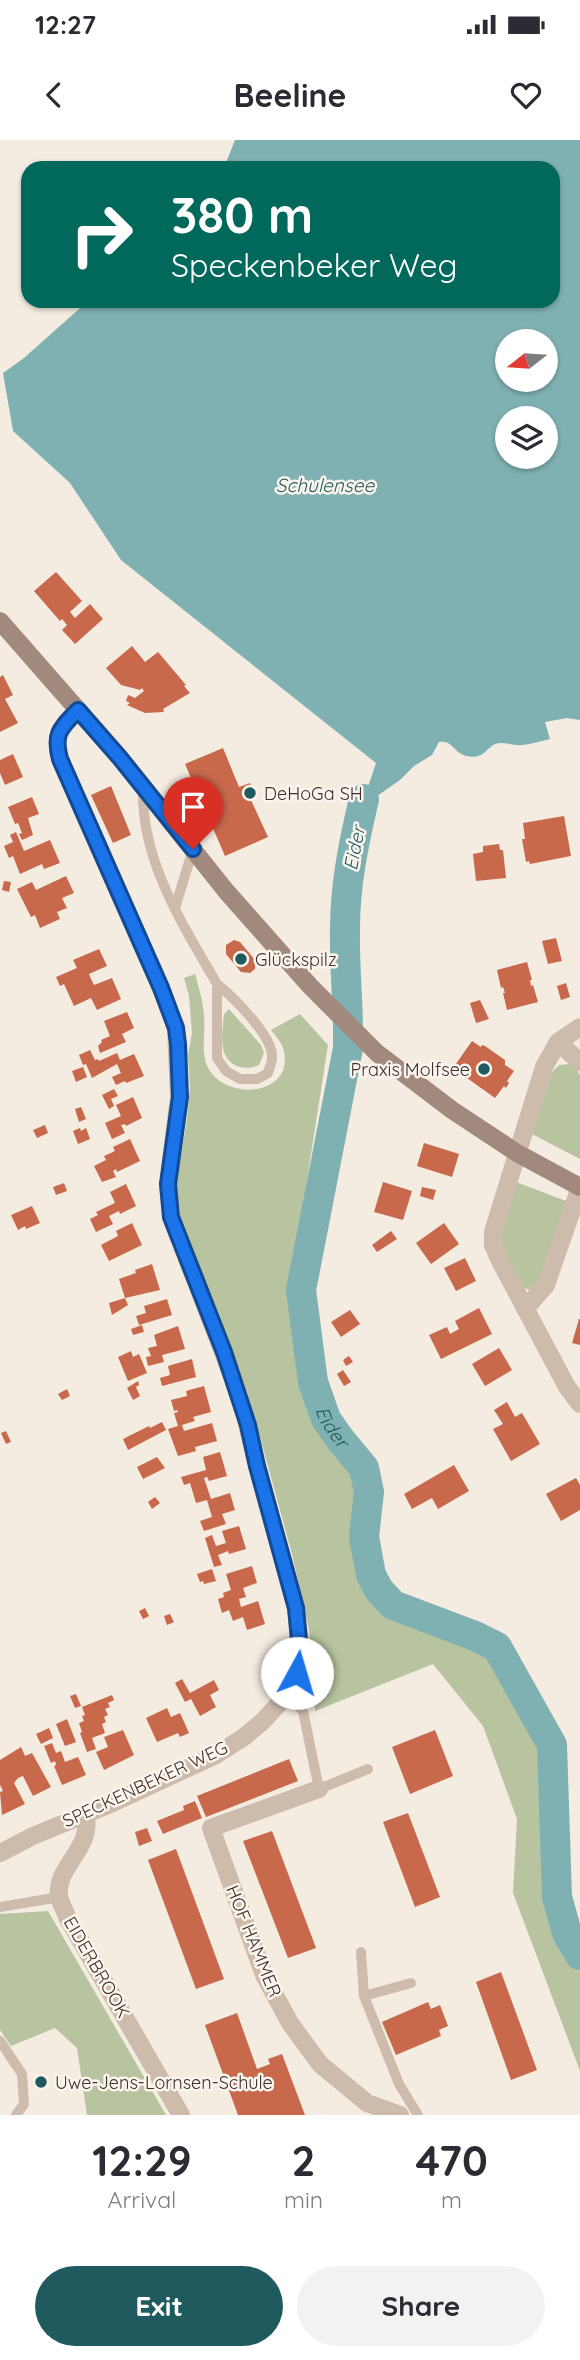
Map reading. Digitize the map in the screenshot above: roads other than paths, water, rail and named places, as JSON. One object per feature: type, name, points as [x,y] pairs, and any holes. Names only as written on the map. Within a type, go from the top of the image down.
[{"type":"main road","points":[[0,621],[78,710],[226,891],[310,986],[377,1053],[452,1110],[517,1153],[580,1187]]},
{"type":"street","name":"SPECKENBEKER WEG","points":[[0,1853],[216,1755],[244,1737],[286,1696],[297,1673],[300,1650],[296,1608],[241,1399],[171,1217],[168,1184],[180,1097],[176,1028],[60,759],[56,743],[61,728],[78,710]]},
{"type":"street","points":[[580,1027],[558,1042],[544,1067],[493,1232],[493,1245],[525,1309],[567,1387],[580,1404]]},
{"type":"street","points":[[558,1042],[580,1062]]},
{"type":"street","points":[[525,1309],[545,1285],[580,1187]]},
{"type":"street","name":"HOF HAMMER","points":[[319,1789],[211,1828],[264,1975],[290,2023],[320,2064],[367,2103],[400,2115]]},
{"type":"street","name":"EIDERBROOK","points":[[85,1814],[88,1825],[84,1838],[63,1875],[59,1885],[59,1897],[67,1917],[181,2115]]},
{"type":"lane","points":[[143,788],[142,810],[146,835],[161,881],[217,984],[231,996],[268,1041],[273,1057],[268,1073],[257,1079],[240,1079],[226,1071],[218,1058],[217,984]]},
{"type":"lane","points":[[175,908],[193,849]]},
{"type":"lane","points":[[286,1696],[303,1711],[319,1789],[369,1769]]},
{"type":"lane","points":[[0,1907],[59,1897]]},
{"type":"lane","points":[[361,1952],[364,1996],[399,2084],[418,2115]]},
{"type":"lane","points":[[364,1996],[411,1983]]},
{"type":"lane","points":[[0,2041],[22,2074],[24,2104],[16,2115]]},
{"type":"water","name":"Schulensee","points":[[235,140],[580,140],[580,720],[567,718],[545,722],[550,739],[522,745],[498,743],[481,755],[472,757],[462,754],[447,743],[439,742],[432,755],[414,766],[400,780],[370,801],[364,799],[376,763],[121,560],[70,483],[13,431],[3,373],[80,308],[560,308],[560,161],[227,161]]},
{"type":"waterway","name":"Eider","points":[[364,799],[351,863],[345,912],[348,1048],[301,1290],[313,1382],[326,1419],[364,1468],[369,1492],[364,1537],[371,1575],[379,1590],[393,1605],[497,1647],[552,1745],[557,1897],[567,1933],[580,1955]]},
{"type":"place","name":"DeHoGa SH","points":[[250,793]]},
{"type":"place","name":"Glückspilz","points":[[241,959]]},
{"type":"place","name":"Praxis Molfsee","points":[[484,1069]]},
{"type":"place","name":"Uwe-Jens-Lornsen-Schule","points":[[41,2082]]}]
